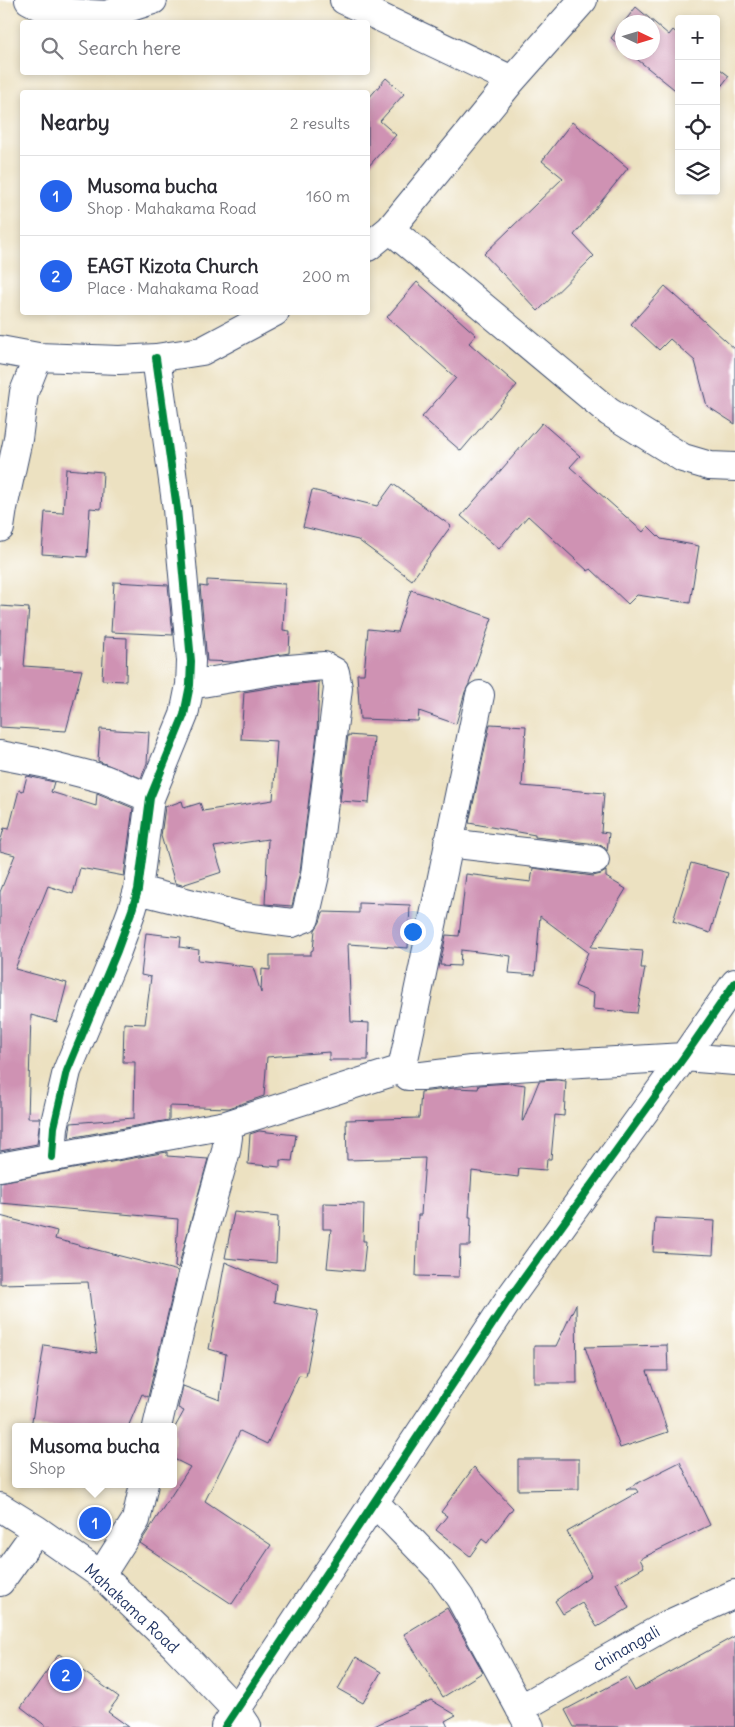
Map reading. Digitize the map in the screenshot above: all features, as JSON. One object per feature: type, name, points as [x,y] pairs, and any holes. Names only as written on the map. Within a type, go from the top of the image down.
[{"type":"street","points":[[29,0],[52,12],[106,15],[153,0]]},
{"type":"street","points":[[344,0],[512,80]]},
{"type":"street","points":[[370,245],[390,229],[512,80],[583,0]]},
{"type":"street","points":[[390,229],[609,412],[664,448],[684,458],[710,466],[735,467]]},
{"type":"street","points":[[0,350],[38,357],[119,360],[156,358],[202,351],[269,315]]},
{"type":"street","points":[[0,528],[2,508],[18,439],[24,392],[38,357]]},
{"type":"street","points":[[52,1157],[54,1127],[67,1071],[117,951],[138,890],[150,798],[184,715],[190,685],[191,661],[177,509],[156,358]]},
{"type":"street","points":[[138,890],[245,917],[292,923],[305,918],[314,874],[338,688],[335,672],[324,666],[278,670],[190,685]]},
{"type":"street","points":[[402,1069],[480,695]]},
{"type":"street","points":[[0,755],[42,763],[104,779],[150,798]]},
{"type":"street","points":[[448,843],[594,860]]},
{"type":"street","points":[[236,1722],[258,1676],[278,1645],[511,1296],[684,1058],[735,983]]},
{"type":"street","points":[[402,1069],[408,1076],[422,1076],[472,1070],[684,1058],[735,1061]]},
{"type":"street","points":[[0,1167],[226,1125],[402,1069]]},
{"type":"street","points":[[159,1423],[201,1240],[226,1151],[228,1137],[226,1125]]},
{"type":"street","points":[[101,1575],[136,1520],[143,1488]]},
{"type":"street","points":[[374,1502],[440,1570],[460,1598],[525,1718]]},
{"type":"street","name":"Mahakama Road","points":[[0,1507],[37,1530],[101,1575],[175,1646],[236,1722]]},
{"type":"street","points":[[0,1582],[37,1530]]},
{"type":"street","name":"chinangali","points":[[525,1718],[667,1625],[735,1594]]},
{"type":"building","points":[[636,7],[645,15],[630,15]]},
{"type":"building","points":[[660,27],[669,35],[673,30],[675,32],[675,90],[638,60],[660,60]]},
{"type":"building","points":[[615,33],[615,42],[611,38]]},
{"type":"building","points":[[720,69],[729,76],[720,88]]},
{"type":"building","points":[[386,78],[404,94],[380,121],[396,135],[370,165],[370,97]]},
{"type":"building","points":[[572,122],[628,168],[574,235],[594,256],[538,311],[484,254],[563,178],[542,161]]},
{"type":"building","points":[[417,282],[476,335],[469,343],[517,385],[461,451],[422,417],[456,378],[387,317]]},
{"type":"building","points":[[665,286],[735,349],[735,424],[707,406],[695,361],[670,339],[659,350],[631,324]]},
{"type":"building","points":[[542,423],[580,456],[570,467],[643,532],[648,526],[661,539],[699,546],[690,603],[637,595],[628,604],[591,569],[588,571],[528,516],[499,549],[461,516]]},
{"type":"building","points":[[66,469],[103,472],[101,509],[90,508],[87,557],[42,554],[45,512],[63,513]]},
{"type":"building","points":[[393,484],[451,526],[412,580],[358,540],[303,527],[312,490],[377,506]]},
{"type":"building","points":[[207,580],[285,584],[283,630],[290,631],[289,653],[234,662],[207,661],[200,586],[207,587]]},
{"type":"building","points":[[114,582],[168,585],[173,635],[111,632]]},
{"type":"building","points":[[411,590],[492,618],[465,692],[456,724],[419,711],[418,721],[360,719],[357,674],[364,674],[368,629],[397,632]]},
{"type":"building","points":[[0,606],[29,608],[24,666],[82,670],[66,731],[0,727]]},
{"type":"building","points":[[104,637],[127,638],[126,681],[102,680]]},
{"type":"building","points":[[319,682],[317,733],[300,872],[292,906],[265,904],[268,839],[214,847],[222,872],[182,885],[175,883],[161,836],[165,807],[182,801],[184,808],[200,803],[203,811],[273,800],[277,741],[241,739],[244,692]]},
{"type":"building","points":[[490,724],[526,726],[522,786],[604,793],[601,832],[609,833],[607,851],[604,847],[597,844],[535,837],[535,835],[469,823]]},
{"type":"building","points":[[100,729],[149,732],[147,763],[141,778],[98,761]]},
{"type":"building","points":[[348,735],[374,737],[369,803],[340,801]]},
{"type":"building","points":[[27,776],[54,782],[51,792],[96,806],[97,793],[133,808],[124,876],[80,868],[73,894],[48,886],[15,969],[67,983],[57,1022],[31,1015],[28,1118],[40,1118],[37,1144],[0,1151],[0,892],[15,855],[0,851],[0,843],[4,828],[9,829],[19,790],[23,791]]},
{"type":"building","points":[[691,863],[728,873],[710,933],[673,921]]},
{"type":"building","points":[[533,868],[593,876],[606,871],[606,877],[626,889],[591,947],[643,951],[641,968],[645,968],[637,1013],[593,1009],[594,994],[575,986],[588,952],[540,916],[535,975],[509,973],[511,956],[461,950],[460,966],[440,965],[446,935],[459,936],[466,874],[531,882]]},
{"type":"building","points":[[359,903],[410,905],[408,948],[348,944],[351,1022],[369,1023],[368,1060],[329,1060],[329,1052],[267,1057],[264,1096],[229,1108],[169,1106],[169,1120],[69,1138],[71,1123],[134,1118],[135,1062],[123,1062],[124,1023],[145,1024],[151,977],[141,975],[146,933],[181,937],[180,947],[199,950],[198,960],[253,967],[261,993],[262,969],[270,970],[270,955],[311,955],[315,930],[323,912],[359,913]]},
{"type":"building","points":[[539,1081],[566,1081],[564,1116],[555,1115],[551,1159],[547,1159],[546,1170],[519,1168],[518,1177],[472,1171],[469,1217],[471,1217],[470,1246],[460,1246],[459,1277],[416,1276],[418,1215],[421,1215],[425,1158],[347,1160],[346,1120],[419,1118],[421,1092],[455,1088],[478,1089],[479,1085],[511,1083],[525,1085],[523,1121]]},
{"type":"building","points":[[259,1131],[296,1135],[292,1161],[280,1160],[280,1167],[248,1164],[250,1134]]},
{"type":"building","points":[[167,1152],[167,1156],[208,1159],[178,1268],[175,1267],[178,1219],[0,1203],[0,1182]]},
{"type":"building","points":[[323,1203],[364,1204],[363,1241],[366,1241],[363,1271],[327,1268],[331,1229],[323,1229]]},
{"type":"building","points":[[234,1212],[278,1217],[276,1263],[225,1258]]},
{"type":"building","points":[[0,1216],[57,1231],[55,1239],[178,1271],[148,1397],[142,1394],[130,1423],[32,1423],[44,1345],[97,1353],[88,1282],[0,1284]]},
{"type":"building","points":[[655,1218],[715,1221],[713,1255],[653,1252]]},
{"type":"building","points":[[225,1262],[276,1284],[274,1302],[318,1311],[306,1376],[299,1375],[267,1444],[240,1431],[205,1501],[271,1545],[232,1604],[140,1543],[190,1467],[177,1460],[177,1424],[184,1411],[178,1408],[183,1386],[220,1400],[226,1354],[209,1349]]},
{"type":"building","points":[[576,1304],[577,1383],[534,1383],[534,1346],[556,1346]]},
{"type":"building","points":[[667,1345],[668,1371],[647,1371],[668,1432],[620,1448],[585,1347]]},
{"type":"building","points":[[518,1459],[579,1459],[579,1489],[518,1490]]},
{"type":"building","points":[[680,1462],[710,1525],[640,1559],[644,1567],[616,1583],[629,1608],[597,1627],[582,1603],[563,1614],[555,1601],[591,1575],[567,1532],[638,1492],[636,1489],[626,1489]]},
{"type":"building","points":[[474,1467],[513,1508],[487,1543],[482,1539],[470,1556],[436,1530],[447,1516],[441,1512]]},
{"type":"building","points":[[447,1608],[483,1672],[443,1697],[404,1634]]},
{"type":"building","points":[[735,1636],[735,1727],[574,1727],[565,1710],[627,1677],[635,1691]]},
{"type":"building","points":[[59,1654],[119,1697],[108,1712],[129,1727],[47,1727],[21,1707]]},
{"type":"building","points":[[356,1657],[381,1672],[363,1703],[338,1689]]},
{"type":"building","points":[[431,1700],[456,1715],[445,1721],[448,1727],[372,1727]]},
{"type":"cycle path","points":[[52,1157],[54,1127],[67,1071],[132,910],[138,890],[150,798],[184,715],[190,685],[191,661],[177,509],[156,358]]},
{"type":"cycle path","points":[[225,1727],[511,1296],[684,1057],[735,983]]},
{"type":"place","name":"Musoma bucha","points":[[95,1523]]},
{"type":"place","name":"EAGT Kizota Church","points":[[66,1675]]}]
